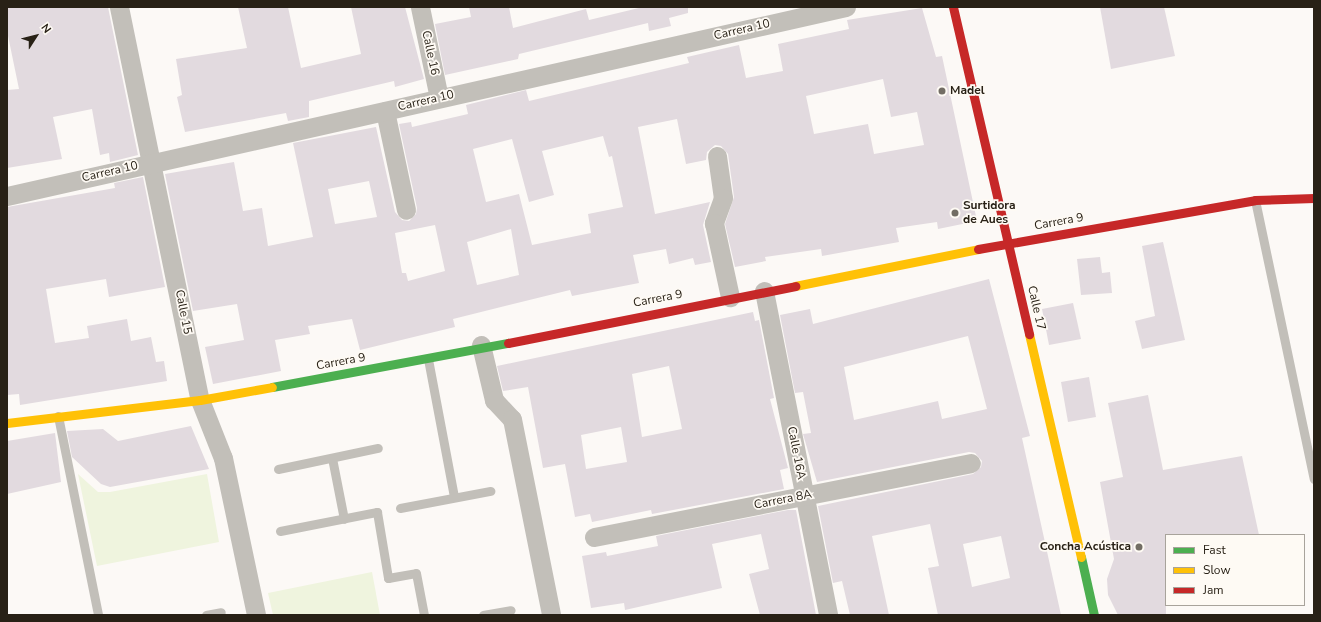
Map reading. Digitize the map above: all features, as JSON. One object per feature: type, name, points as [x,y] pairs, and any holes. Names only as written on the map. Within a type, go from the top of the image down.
[{"type":"main road","name":"Calle 17","points":[[953,7],[1009,243],[1094,615]]},
{"type":"main road","name":"Carrera 9","points":[[7,423],[200,400],[428,359],[481,345],[1009,243],[1255,200],[1314,198]]},
{"type":"street","name":"Calle 15","points":[[119,7],[154,162],[200,400],[223,458],[256,615]]},
{"type":"street","name":"Calle 16","points":[[420,7],[439,98]]},
{"type":"street","name":"Carrera 10","points":[[7,196],[846,7]]},
{"type":"street","points":[[385,111],[406,210]]},
{"type":"street","points":[[717,156],[723,198],[714,223],[730,297]]},
{"type":"street","name":"Calle 16A","points":[[764,291],[828,615]]},
{"type":"street","points":[[481,345],[494,400],[512,419],[551,615]]},
{"type":"street","name":"Carrera 8A","points":[[594,537],[971,463]]},
{"type":"lane","points":[[1255,200],[1314,479]]},
{"type":"lane","points":[[428,359],[454,497]]},
{"type":"lane","points":[[58,416],[98,615]]},
{"type":"lane","points":[[278,469],[378,448]]},
{"type":"lane","points":[[332,458],[344,519]]},
{"type":"lane","points":[[400,508],[490,491]]},
{"type":"lane","points":[[280,531],[377,512],[388,578],[416,574],[424,615]]},
{"type":"lane","points":[[483,615],[511,610]]},
{"type":"lane","points":[[206,615],[221,612]]},
{"type":"green space","points":[[78,474],[98,492],[110,492],[207,474],[219,542],[97,566]]},
{"type":"green space","points":[[372,572],[380,615],[273,615],[268,593]]},
{"type":"building","points":[[7,7],[108,7],[138,155],[110,162],[109,153],[100,155],[92,109],[53,117],[62,159],[7,168],[7,90],[19,89],[7,31]]},
{"type":"building","points":[[238,7],[288,7],[301,68],[361,54],[351,7],[405,7],[424,79],[395,87],[394,81],[309,101],[309,117],[288,121],[286,113],[185,132],[177,97],[182,95],[176,59],[247,48]]},
{"type":"building","points":[[469,7],[509,7],[513,28],[586,9],[589,20],[643,7],[688,7],[688,13],[669,18],[671,26],[649,31],[648,23],[519,54],[518,59],[445,75],[435,24],[471,17]]},
{"type":"building","points":[[1100,7],[1164,7],[1175,56],[1111,69]]},
{"type":"building","points":[[922,8],[936,57],[942,56],[977,221],[938,229],[937,222],[896,228],[899,242],[822,256],[821,249],[765,257],[766,261],[735,267],[725,224],[734,197],[728,154],[721,146],[715,145],[707,152],[706,160],[686,164],[677,119],[638,127],[655,214],[710,202],[703,225],[711,262],[695,265],[693,258],[669,264],[666,249],[633,255],[639,283],[572,296],[570,290],[453,319],[455,327],[360,350],[352,319],[308,326],[310,334],[275,340],[281,371],[213,384],[205,347],[244,340],[237,304],[193,311],[165,174],[234,162],[243,211],[262,208],[268,246],[313,237],[293,143],[376,127],[395,212],[402,220],[409,221],[416,214],[417,208],[399,124],[411,122],[412,127],[468,114],[466,105],[526,90],[529,101],[689,63],[687,57],[739,45],[746,78],[783,71],[778,44],[849,29],[847,20]],"holes":[[[883,79],[891,117],[917,112],[924,145],[874,154],[868,124],[814,134],[806,96]],[[603,136],[609,157],[612,156],[623,207],[588,214],[591,233],[532,245],[519,194],[486,202],[473,149],[512,139],[529,202],[554,195],[542,151]],[[369,181],[377,217],[335,224],[328,189]],[[435,225],[445,271],[408,281],[406,273],[402,273],[395,233]],[[511,229],[519,275],[477,285],[467,242]]]},
{"type":"building","points":[[143,177],[165,287],[109,297],[106,279],[46,289],[55,343],[89,338],[87,326],[127,319],[131,341],[151,337],[156,362],[164,361],[167,381],[20,405],[19,394],[7,395],[7,207],[115,188],[114,183]]},
{"type":"building","points":[[1163,242],[1185,340],[1142,349],[1135,321],[1155,316],[1142,246]]},
{"type":"building","points":[[1100,257],[1102,273],[1110,272],[1112,293],[1081,295],[1077,259]]},
{"type":"building","points":[[989,279],[1030,436],[1022,438],[1061,615],[938,615],[928,568],[939,566],[930,524],[872,536],[889,615],[850,615],[842,581],[833,583],[818,506],[973,474],[981,467],[982,461],[975,453],[969,452],[817,482],[803,434],[811,433],[803,392],[795,393],[780,315],[810,309],[813,324]],"holes":[[[968,336],[987,409],[942,419],[938,401],[854,420],[844,367]],[[1001,536],[1010,578],[972,587],[963,544]]]},
{"type":"building","points":[[1073,303],[1081,339],[1049,345],[1042,309]]},
{"type":"building","points":[[753,312],[755,321],[759,320],[774,398],[770,399],[788,468],[780,470],[784,489],[652,514],[651,510],[592,522],[590,514],[575,517],[565,464],[543,468],[528,387],[503,391],[497,366]],"holes":[[[669,366],[682,429],[642,437],[632,374]],[[621,427],[627,462],[586,469],[581,435]]]},
{"type":"building","points":[[1089,377],[1096,417],[1068,422],[1061,382]]},
{"type":"building","name":"Concha Acústica","points":[[1148,395],[1163,470],[1242,456],[1259,534],[1165,534],[1166,615],[1118,615],[1108,595],[1107,579],[1114,559],[1100,482],[1123,477],[1108,403]]},
{"type":"building","points":[[191,426],[209,469],[110,487],[101,484],[72,457],[67,431],[103,429],[118,441]]},
{"type":"building","points":[[55,433],[61,482],[7,494],[7,441]]},
{"type":"building","points":[[788,510],[796,510],[816,615],[760,615],[749,574],[769,569],[761,534],[712,544],[722,588],[625,610],[624,603],[591,608],[582,556],[606,552],[607,556],[658,546],[656,536]]},
{"type":"traffic: fast","points":[[272,387],[508,343]]},
{"type":"traffic: fast","points":[[1081,557],[1094,615]]},
{"type":"traffic: slow","points":[[795,286],[978,249]]},
{"type":"traffic: slow","points":[[1029,334],[1081,557]]},
{"type":"traffic: slow","points":[[7,423],[200,400],[272,387]]},
{"type":"traffic: jam","points":[[953,7],[1029,334]]},
{"type":"traffic: jam","points":[[978,249],[1255,200],[1314,198]]},
{"type":"traffic: jam","points":[[508,343],[795,286]]},
{"type":"place","name":"Madel","points":[[942,91]]},
{"type":"place","name":"Surtidora de Aues","points":[[955,213]]},
{"type":"place","name":"Concha Acústica","points":[[1139,547]]}]
